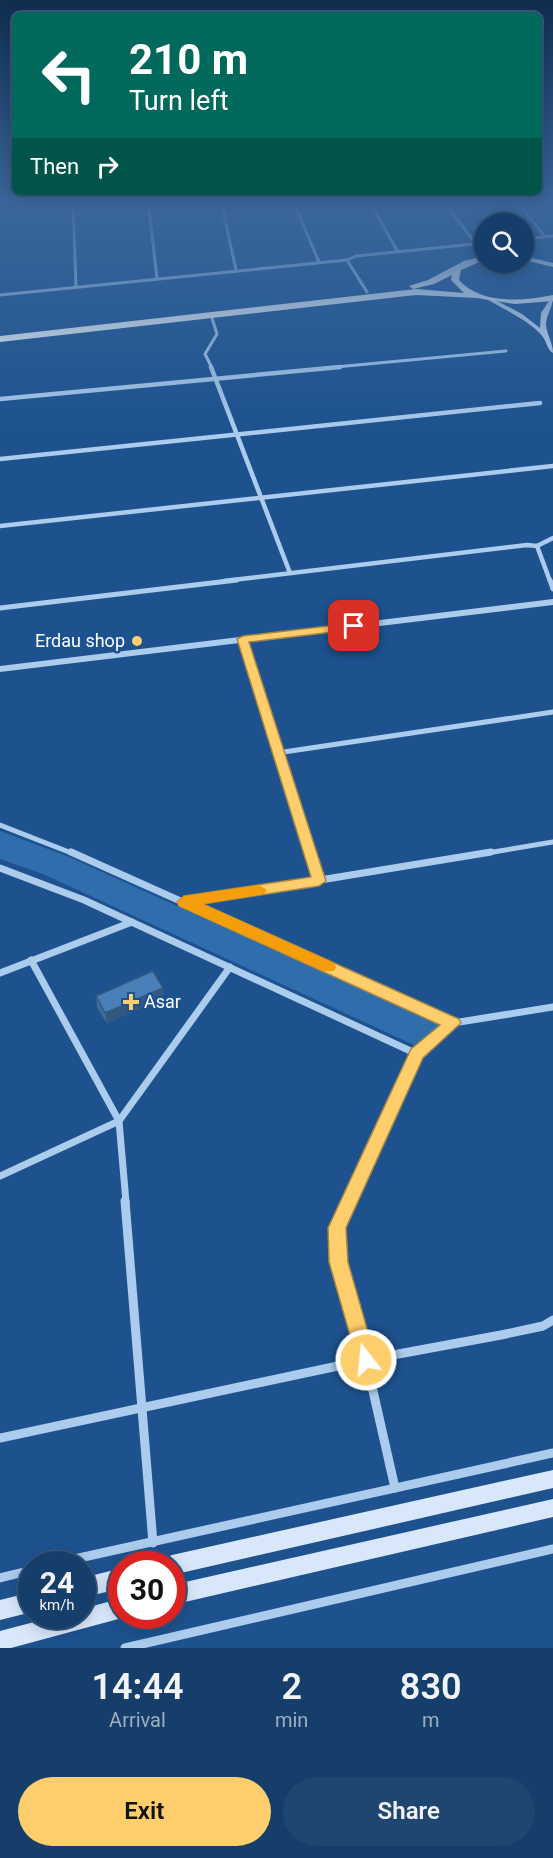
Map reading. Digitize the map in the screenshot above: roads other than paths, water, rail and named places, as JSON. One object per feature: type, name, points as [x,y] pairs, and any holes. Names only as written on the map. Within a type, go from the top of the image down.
[{"type":"highway","points":[[0,333],[367,292],[425,284],[438,278]]},
{"type":"highway","points":[[455,278],[457,283],[483,297]]},
{"type":"highway","points":[[0,339],[416,292],[523,302],[553,299]]},
{"type":"main road","points":[[483,297],[514,310],[546,336]]},
{"type":"main road","points":[[553,299],[542,317],[546,336],[553,351]]},
{"type":"main road","points":[[186,1562],[553,1479]]},
{"type":"main road","points":[[186,1592],[553,1508]]},
{"type":"main road","points":[[0,1610],[18,1606]]},
{"type":"main road","points":[[0,1641],[108,1612]]},
{"type":"street","points":[[76,278],[76,286]]},
{"type":"street","points":[[0,295],[157,278]]},
{"type":"street","points":[[358,278],[367,292]]},
{"type":"street","points":[[211,315],[217,334],[206,354],[290,573]]},
{"type":"street","points":[[0,399],[506,351]]},
{"type":"street","points":[[0,459],[540,404]]},
{"type":"street","points":[[0,526],[553,466]]},
{"type":"street","points":[[0,608],[527,545],[537,546],[553,538]]},
{"type":"street","points":[[537,546],[553,589]]},
{"type":"street","points":[[0,669],[553,602]]},
{"type":"street","points":[[243,639],[319,881]]},
{"type":"street","points":[[277,753],[553,712]]},
{"type":"street","points":[[0,825],[55,845],[453,1023]]},
{"type":"street","points":[[184,902],[553,842]]},
{"type":"street","points":[[0,868],[132,922],[417,1054]]},
{"type":"street","points":[[0,973],[132,922]]},
{"type":"street","points":[[31,960],[119,1121],[153,1543]]},
{"type":"street","points":[[0,1176],[119,1121],[230,967]]},
{"type":"street","points":[[395,1488],[366,1360],[339,1262],[337,1228],[417,1054],[453,1023],[553,1006]]},
{"type":"street","points":[[0,1438],[366,1360],[501,1335],[543,1326],[553,1320]]},
{"type":"street","points":[[96,1555],[553,1453]]},
{"type":"street","points":[[125,1648],[164,1644],[553,1549]]},
{"type":"street","points":[[0,1578],[18,1574]]},
{"type":"place","name":"Erdau shop","points":[[137,641]]},
{"type":"place","name":"Asar","points":[[131,1002]]}]
